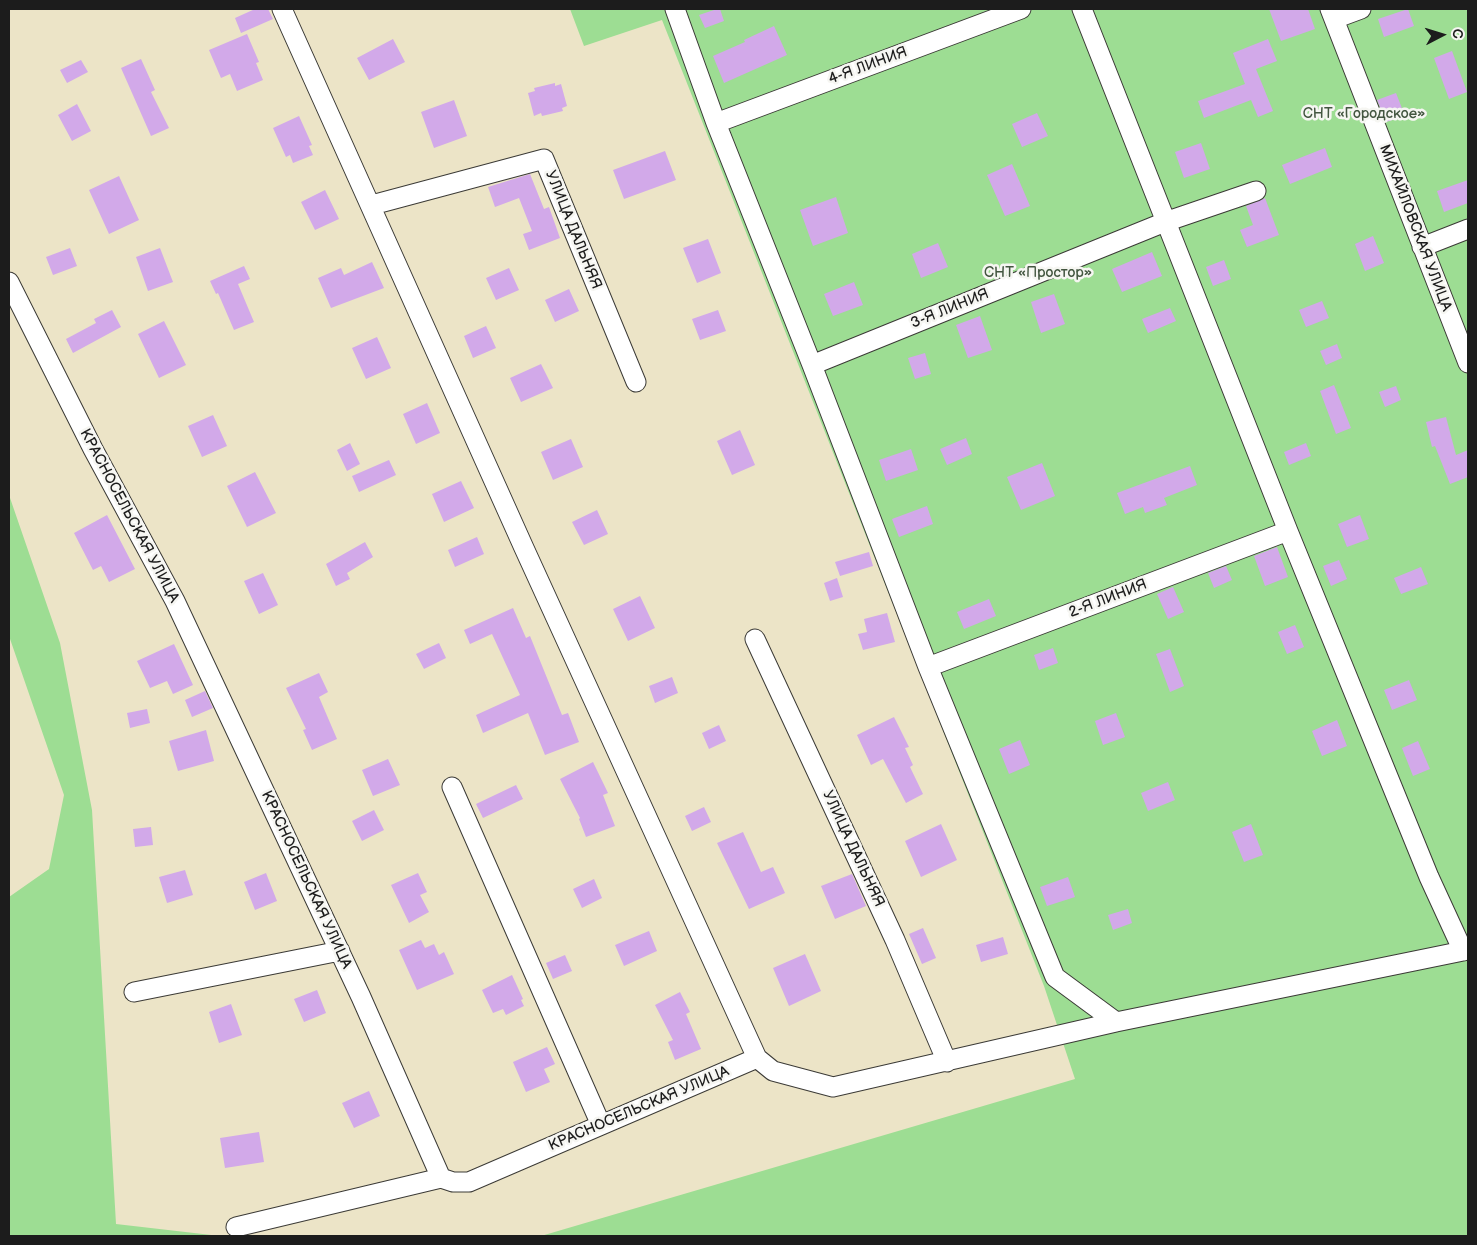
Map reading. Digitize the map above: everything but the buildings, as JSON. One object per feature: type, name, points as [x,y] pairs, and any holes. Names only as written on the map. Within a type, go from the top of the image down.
[{"type":"street","points":[[282,9],[524,548],[757,1058],[773,1071],[833,1087],[1116,1022],[1466,951],[1429,877],[1288,531],[1082,9]]},
{"type":"street","points":[[675,9],[716,123],[812,365],[928,667],[1055,977],[1116,1022]]},
{"type":"street","name":"4-Я ЛИНИЯ","points":[[716,123],[1021,9]]},
{"type":"street","points":[[1332,14],[1361,9]]},
{"type":"street","name":"МИХАЙЛОВСКАЯ УЛИЦА","points":[[1332,14],[1468,363]]},
{"type":"street","name":"УЛИЦА ДАЛЬНЯЯ","points":[[372,206],[544,159],[636,382]]},
{"type":"street","name":"3-Я ЛИНИЯ","points":[[812,365],[1165,222],[1256,191]]},
{"type":"street","points":[[1422,247],[1468,229]]},
{"type":"street","name":"КРАСНОСЕЛЬСКАЯ УЛИЦА","points":[[9,282],[93,450],[175,601],[340,951],[441,1178],[453,1182],[469,1182],[757,1058]]},
{"type":"street","name":"2-Я ЛИНИЯ","points":[[928,667],[1288,531]]},
{"type":"street","name":"УЛИЦА ДАЛЬНЯЯ","points":[[755,639],[895,940],[947,1062]]},
{"type":"street","points":[[452,787],[601,1125]]},
{"type":"street","points":[[134,992],[340,951]]},
{"type":"street","points":[[236,1227],[441,1178]]},
{"type":"green space","name":"СНТ «Простор»","points":[[570,9],[1468,9],[1468,1236],[541,1236],[1075,1079],[1044,986],[662,20],[584,46]]},
{"type":"green space","points":[[9,495],[60,643],[92,810],[116,1224],[220,1236],[9,1236],[9,897],[49,869],[64,795],[9,636]]},
{"type":"park label","name":"СНТ «Городское»","points":[[1364,114]]}]
